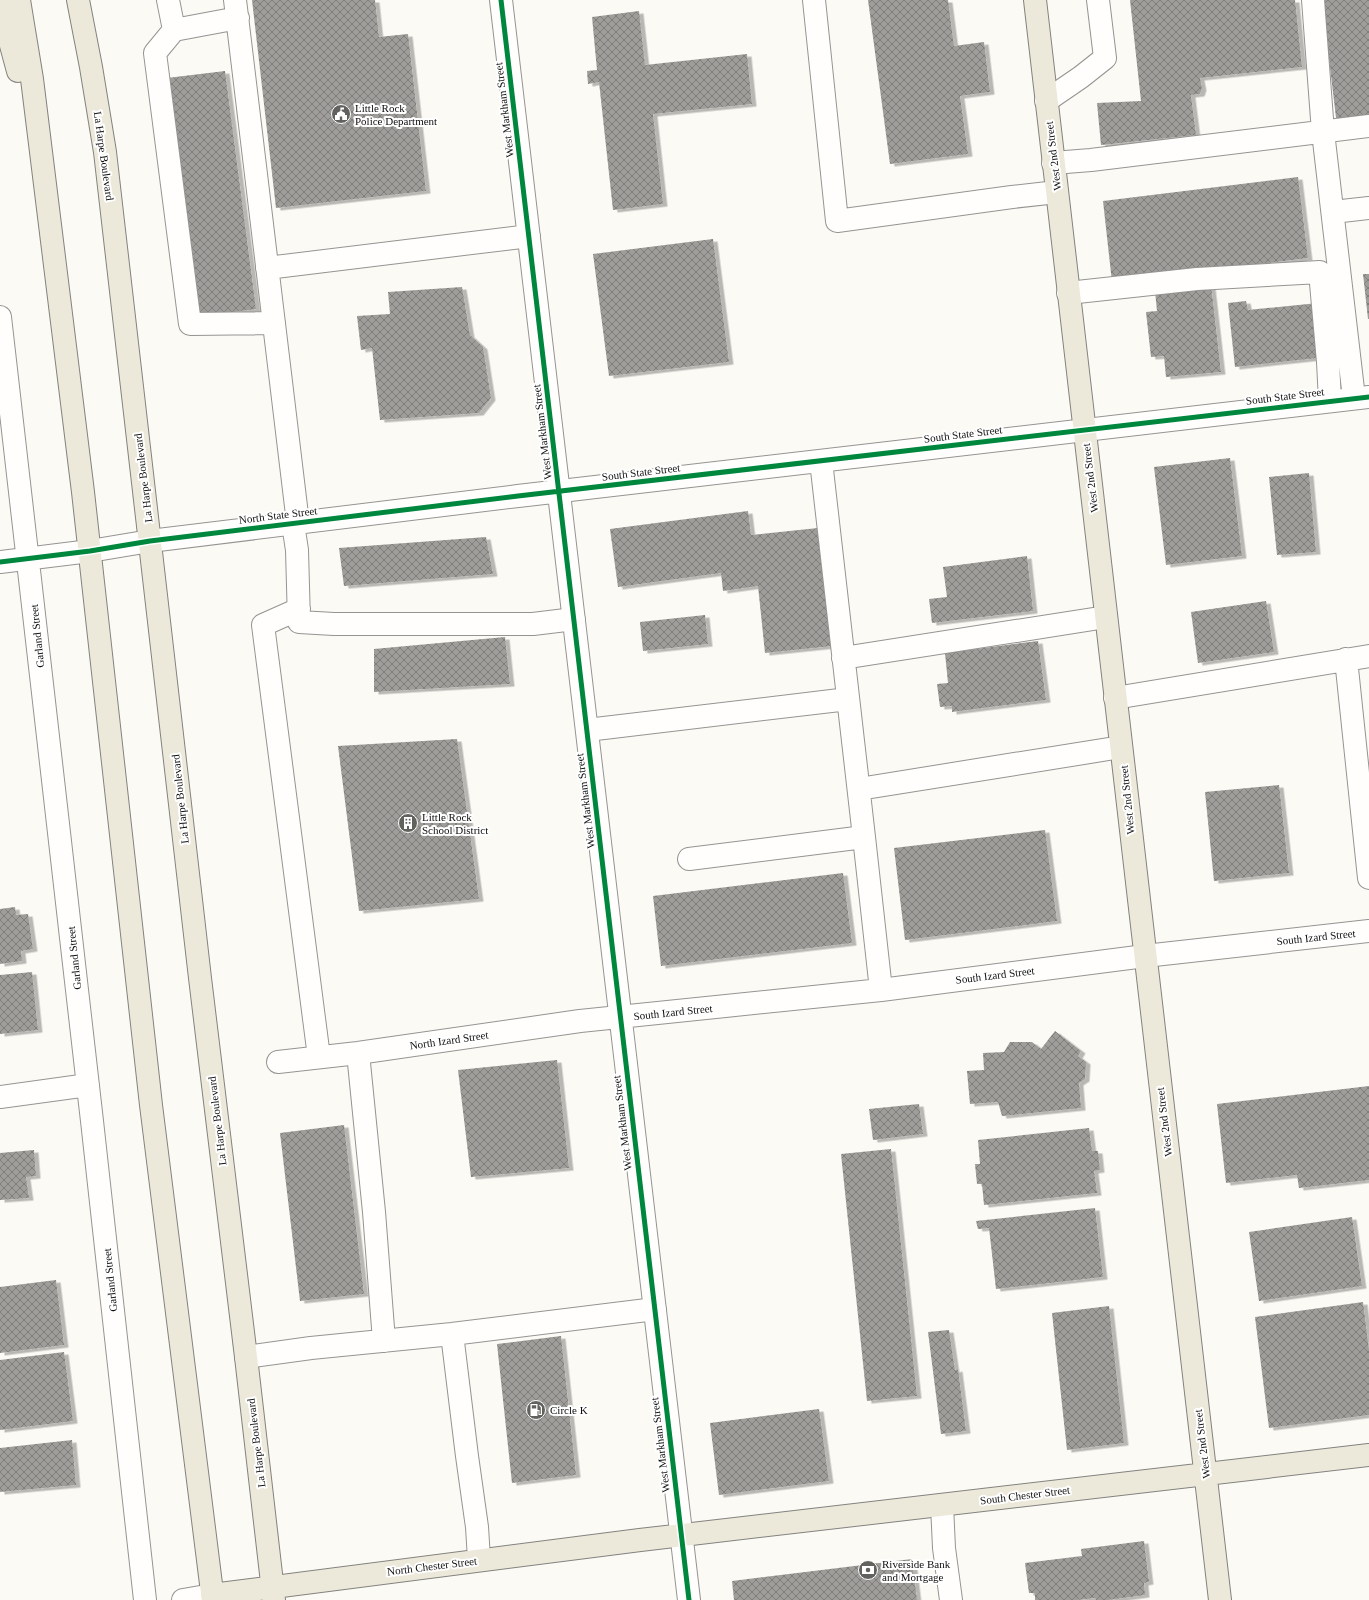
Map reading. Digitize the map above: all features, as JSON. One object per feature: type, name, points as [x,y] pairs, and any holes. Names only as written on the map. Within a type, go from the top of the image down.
[{"type":"main road","points":[[19,0],[32,79],[42,155],[90,551],[151,1105],[212,1598]]},
{"type":"main road","name":"La Harpe Boulevard","points":[[78,0],[105,152],[200,978],[273,1593]]},
{"type":"main road","name":"West 2nd Street","points":[[1034,0],[1220,1600]]},
{"type":"main road","points":[[0,5],[42,155]]},
{"type":"main road","name":"South Chester Street","points":[[681,1535],[1369,1455]]},
{"type":"main road","name":"North Chester Street","points":[[212,1598],[273,1593],[479,1559],[681,1535]]},
{"type":"street","points":[[168,0],[174,30]]},
{"type":"street","name":"West Markham Street","points":[[501,0],[689,1600]]},
{"type":"street","points":[[814,0],[837,221],[1057,192]]},
{"type":"street","points":[[1046,101],[1081,77],[1104,58],[1098,0]]},
{"type":"street","points":[[1313,0],[1323,132],[1333,212],[1362,397]]},
{"type":"street","points":[[274,322],[190,324],[155,53],[174,30],[237,9],[274,322],[296,524],[299,622],[334,624],[533,624],[574,619]]},
{"type":"street","points":[[1053,163],[1091,160],[1369,126]]},
{"type":"street","points":[[1333,212],[1369,208]]},
{"type":"street","points":[[267,268],[529,236]]},
{"type":"street","points":[[1068,292],[1197,279],[1320,272],[1330,401]]},
{"type":"street","name":"Garland Street","points":[[0,316],[145,1600]]},
{"type":"street","name":"South State Street","points":[[559,491],[1362,397]]},
{"type":"street","points":[[821,461],[880,990]]},
{"type":"street","name":"North State Street","points":[[0,562],[90,551],[150,541],[559,491]]},
{"type":"street","points":[[299,609],[263,625],[319,1056]]},
{"type":"street","points":[[843,658],[1106,617]]},
{"type":"street","points":[[1116,698],[1369,656]]},
{"type":"street","points":[[1346,659],[1368,855],[1369,878]]},
{"type":"street","points":[[587,730],[848,699]]},
{"type":"street","points":[[858,789],[1121,746]]},
{"type":"street","points":[[688,859],[864,837]]},
{"type":"street","name":"South Izard Street","points":[[620,1017],[880,990],[1145,956],[1369,931]]},
{"type":"street","name":"North Izard Street","points":[[278,1062],[319,1056],[358,1053],[580,1021],[620,1017]]},
{"type":"street","points":[[358,1053],[374,1212],[384,1341]]},
{"type":"street","points":[[0,1097],[88,1085]]},
{"type":"street","points":[[246,1357],[311,1348],[452,1334],[655,1310]]},
{"type":"street","points":[[452,1334],[466,1456],[477,1527],[479,1559]]},
{"type":"street","points":[[942,1505],[944,1548],[951,1600]]},
{"type":"street","name":"North Chester Street","points":[[182,1600],[212,1598]]},
{"type":"building","name":"Little Rock Police Department","points":[[252,0],[375,0],[379,37],[408,34],[426,191],[276,208]]},
{"type":"building","points":[[868,0],[948,0],[954,46],[984,42],[990,92],[960,96],[968,154],[890,164]]},
{"type":"building","points":[[1130,0],[1295,0],[1302,67],[1200,78],[1202,88],[1200,94],[1191,95],[1196,135],[1101,145],[1097,103],[1141,101]]},
{"type":"building","points":[[1322,0],[1369,0],[1369,122],[1337,126]]},
{"type":"building","points":[[639,11],[645,65],[747,54],[752,104],[653,114],[663,204],[613,210],[599,82],[588,84],[587,71],[597,70],[592,17]]},
{"type":"building","points":[[225,71],[256,309],[197,317],[167,78]]},
{"type":"building","points":[[1298,177],[1308,258],[1112,282],[1103,201]]},
{"type":"building","points":[[713,239],[729,362],[609,376],[593,254]]},
{"type":"building","points":[[1363,274],[1369,274],[1369,319],[1368,319]]},
{"type":"building","points":[[1211,285],[1221,372],[1166,377],[1164,356],[1151,357],[1146,312],[1157,311],[1155,291]]},
{"type":"building","points":[[462,287],[470,335],[483,347],[491,398],[479,413],[380,420],[372,348],[361,350],[357,316],[390,314],[388,292]]},
{"type":"building","points":[[1246,301],[1248,310],[1318,303],[1318,358],[1235,367],[1228,303]]},
{"type":"building","points":[[1230,458],[1242,556],[1166,565],[1154,467]]},
{"type":"building","points":[[1309,473],[1316,552],[1277,555],[1269,477]]},
{"type":"building","points":[[748,511],[751,535],[818,528],[832,646],[765,653],[758,586],[723,591],[721,573],[618,587],[610,529]]},
{"type":"building","points":[[486,537],[493,574],[344,586],[339,548]]},
{"type":"building","points":[[1027,556],[1033,611],[932,623],[929,599],[947,597],[943,567]]},
{"type":"building","points":[[1266,601],[1274,652],[1198,663],[1191,612]]},
{"type":"building","points":[[705,615],[708,644],[643,651],[640,622]]},
{"type":"building","points":[[505,637],[510,684],[374,692],[374,649]]},
{"type":"building","points":[[1038,641],[1046,700],[952,712],[952,706],[940,707],[937,684],[948,683],[945,653]]},
{"type":"building","name":"Little Rock School District","points":[[457,739],[479,899],[359,911],[338,746]]},
{"type":"building","points":[[1279,785],[1289,873],[1214,881],[1205,792]]},
{"type":"building","points":[[1045,830],[1057,921],[905,940],[894,848]]},
{"type":"building","points":[[843,873],[852,943],[661,966],[653,896]]},
{"type":"building","points":[[15,907],[16,915],[28,914],[33,949],[21,951],[22,961],[0,964],[0,909]]},
{"type":"building","points":[[32,972],[38,1030],[0,1034],[0,975]]},
{"type":"building","points":[[1055,1031],[1081,1051],[1078,1056],[1086,1062],[1085,1079],[1079,1083],[1081,1108],[1002,1116],[998,1102],[970,1104],[967,1071],[984,1070],[983,1053],[1004,1052],[1010,1042],[1032,1042],[1041,1049]]},
{"type":"building","points":[[557,1060],[569,1168],[471,1177],[458,1070]]},
{"type":"building","points":[[1369,1086],[1369,1180],[1299,1188],[1297,1175],[1226,1183],[1217,1104]]},
{"type":"building","points":[[919,1104],[923,1134],[873,1140],[869,1109]]},
{"type":"building","points":[[344,1125],[364,1294],[300,1301],[280,1133]]},
{"type":"building","points":[[1089,1128],[1092,1151],[1098,1151],[1100,1170],[1094,1171],[1097,1193],[984,1205],[982,1184],[977,1184],[975,1164],[980,1164],[978,1140]]},
{"type":"building","points":[[891,1149],[917,1396],[867,1401],[841,1154]]},
{"type":"building","points":[[34,1150],[36,1176],[26,1177],[29,1198],[0,1200],[0,1153]]},
{"type":"building","points":[[1095,1208],[1103,1277],[996,1289],[989,1228],[978,1229],[976,1221]]},
{"type":"building","points":[[1352,1217],[1362,1286],[1259,1301],[1249,1232]]},
{"type":"building","points":[[56,1280],[64,1345],[0,1353],[0,1287]]},
{"type":"building","points":[[1363,1302],[1369,1350],[1369,1415],[1269,1428],[1255,1317]]},
{"type":"building","points":[[1109,1306],[1124,1443],[1067,1450],[1052,1313]]},
{"type":"building","points":[[949,1330],[955,1370],[958,1369],[966,1431],[941,1434],[928,1332]]},
{"type":"building","name":"Circle K","points":[[561,1336],[576,1475],[512,1483],[497,1344]]},
{"type":"building","points":[[64,1352],[73,1421],[0,1430],[0,1360]]},
{"type":"building","points":[[819,1409],[829,1481],[719,1495],[710,1423]]},
{"type":"building","points":[[72,1440],[76,1485],[0,1492],[0,1448]]},
{"type":"building","points":[[1144,1541],[1149,1582],[1144,1583],[1145,1595],[1108,1600],[1096,1600],[1095,1598],[1077,1600],[1035,1600],[1035,1593],[1029,1593],[1025,1563],[1082,1556],[1081,1549]]},
{"type":"building","name":"Riverside Bank and Mortgage","points":[[912,1559],[917,1600],[734,1600],[732,1581]]},
{"type":"cycle path","points":[[501,0],[689,1600]]},
{"type":"cycle path","points":[[0,562],[90,551],[150,541],[518,496],[1369,397]]},
{"type":"place","name":"Little Rock Police Department","points":[[341,114]]},
{"type":"place","name":"Little Rock School District","points":[[408,823]]},
{"type":"place","name":"Circle K","points":[[536,1410]]},
{"type":"place","name":"Riverside Bank and Mortgage","points":[[868,1570]]}]
